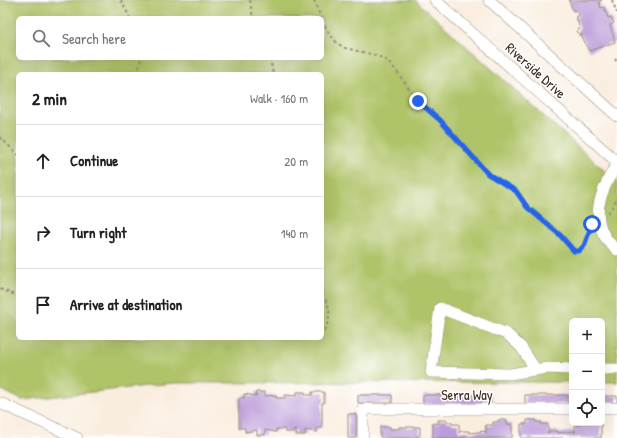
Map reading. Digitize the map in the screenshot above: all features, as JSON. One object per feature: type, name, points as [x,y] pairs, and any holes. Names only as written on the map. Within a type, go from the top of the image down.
[{"type":"street","name":"Riverside Drive","points":[[435,0],[617,163]]},
{"type":"street","points":[[488,0],[617,116]]},
{"type":"street","points":[[617,163],[599,197],[597,209],[602,229],[617,250]]},
{"type":"street","points":[[536,370],[521,347],[507,334],[440,308],[431,372],[510,374],[536,370],[569,369]]},
{"type":"street","points":[[605,369],[617,369]]},
{"type":"street","points":[[0,403],[77,438]]},
{"type":"street","points":[[605,408],[617,408]]},
{"type":"street","name":"Serra Way","points":[[363,438],[363,409],[569,409]]},
{"type":"path","points":[[122,0],[129,16]]},
{"type":"path","points":[[250,0],[254,16]]},
{"type":"path","points":[[314,0],[321,16]]},
{"type":"path","points":[[612,0],[617,13]]},
{"type":"path","points":[[324,23],[328,32],[337,43],[345,48],[375,55],[386,60],[418,101],[440,120],[488,174],[516,191],[527,207],[560,235],[574,251],[579,251],[584,246],[592,224],[611,211],[617,199]]},
{"type":"path","points":[[138,72],[140,60]]},
{"type":"path","points":[[270,60],[273,72]]},
{"type":"path","points":[[0,137],[16,152]]},
{"type":"path","points":[[0,289],[16,295]]},
{"type":"path","points":[[324,297],[330,312],[327,326],[324,330]]},
{"type":"green space","points":[[0,0],[415,0],[617,182],[617,382],[605,382],[605,318],[569,318],[569,382],[172,383],[22,400],[0,389]]},
{"type":"building","points":[[569,0],[602,0],[599,2],[601,8],[604,7],[608,18],[611,17],[614,23],[610,25],[615,42],[589,51],[581,34],[579,36],[577,30],[580,29],[576,17],[579,16],[577,10],[573,11]]},
{"type":"building","points":[[256,392],[265,392],[265,396],[276,395],[276,398],[285,398],[285,395],[297,396],[297,392],[305,392],[305,395],[312,395],[312,392],[324,392],[324,403],[322,403],[322,428],[317,428],[317,432],[305,430],[305,435],[296,435],[296,430],[294,430],[294,432],[285,432],[285,429],[276,429],[276,432],[265,430],[265,435],[257,435],[257,430],[245,432],[245,428],[239,428],[239,398],[244,398],[244,394],[256,396]]},
{"type":"building","points":[[358,395],[392,395],[392,403],[358,403]]},
{"type":"building","points":[[423,395],[491,395],[491,404],[423,404]]},
{"type":"building","points":[[525,395],[568,395],[568,404],[525,404]]},
{"type":"building","points":[[605,396],[617,396],[617,404],[605,404]]},
{"type":"building","points":[[348,414],[356,414],[356,438],[348,438]]},
{"type":"building","points":[[438,420],[447,420],[447,422],[452,422],[452,424],[459,424],[459,433],[461,431],[469,431],[469,433],[485,431],[486,433],[486,425],[493,425],[493,422],[498,422],[498,420],[507,420],[507,424],[512,424],[512,438],[433,438],[433,423],[438,424]]},
{"type":"building","points":[[527,420],[536,420],[536,422],[541,422],[541,424],[548,424],[548,433],[549,431],[558,431],[558,433],[574,431],[575,433],[575,426],[601,426],[601,438],[521,438],[521,424],[527,424]]},
{"type":"building","points":[[380,427],[399,429],[399,427],[420,427],[420,436],[417,436],[417,438],[382,438],[380,436]]},
{"type":"route","points":[[418,101],[440,120],[488,174],[516,191],[527,207],[560,235],[574,251],[579,251],[584,246],[592,224]]}]
